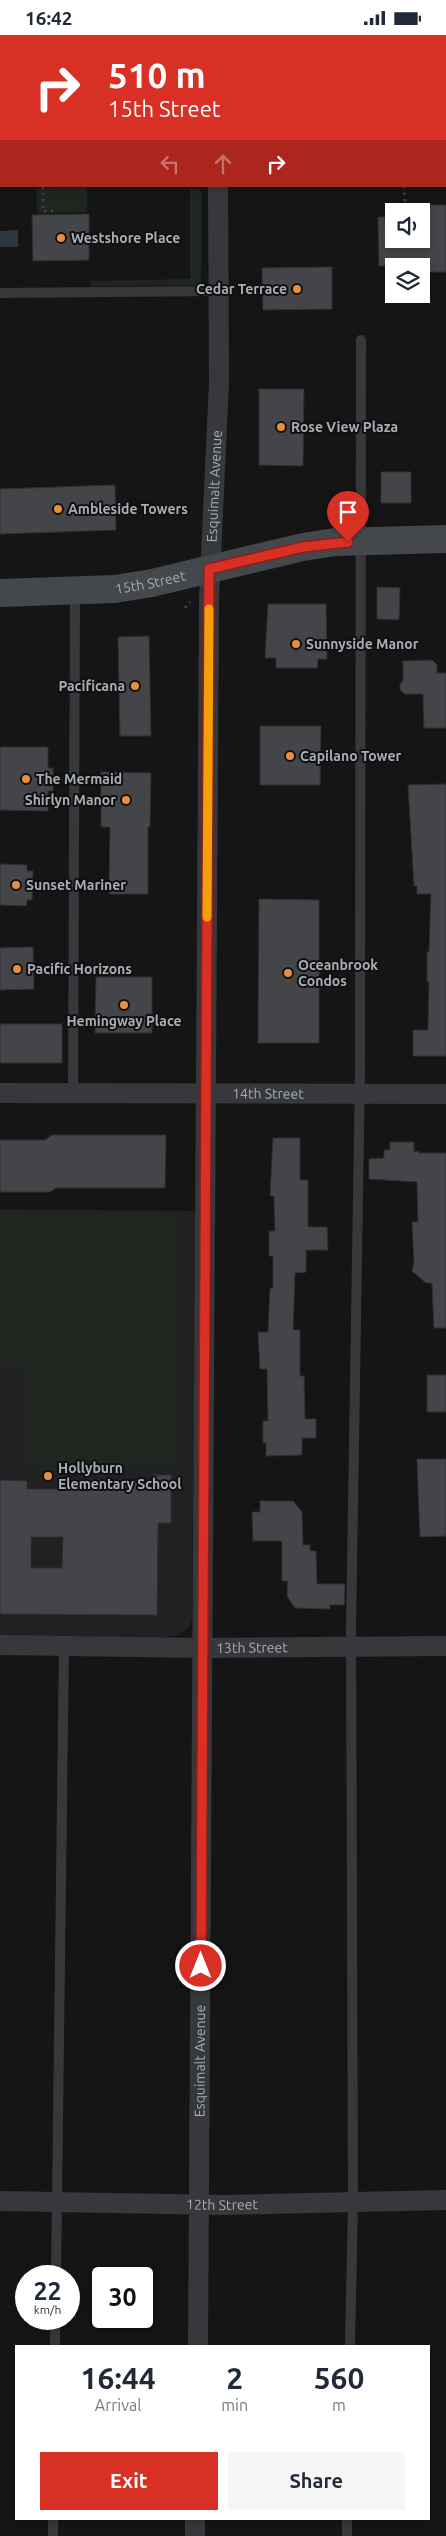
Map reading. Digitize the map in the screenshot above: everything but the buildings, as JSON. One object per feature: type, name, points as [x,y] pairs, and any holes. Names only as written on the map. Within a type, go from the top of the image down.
[{"type":"main road","name":"15th Street","points":[[0,593],[75,592],[152,583],[303,547],[361,541],[446,539]]},
{"type":"street","name":"Esquimalt Avenue","points":[[198,2345],[209,569],[218,391],[218,187]]},
{"type":"street","name":"14th Street","points":[[0,1093],[446,1094]]},
{"type":"street","name":"13th Street","points":[[0,1645],[203,1648],[446,1646]]},
{"type":"street","name":"12th Street","points":[[0,2201],[200,2205],[446,2200]]},
{"type":"street","points":[[195,2520],[195,2536]]},
{"type":"lane","points":[[0,293],[218,291]]},
{"type":"lane","points":[[350,2345],[352,2203],[352,1647],[359,1094],[361,340]]},
{"type":"lane","points":[[72,1093],[75,592]]},
{"type":"lane","points":[[56,2265],[64,1645]]},
{"type":"lane","points":[[55,2345],[56,2330]]},
{"type":"lane","points":[[53,2520],[53,2536]]},
{"type":"lane","points":[[347,2520],[347,2536]]},
{"type":"path","points":[[43,187],[43,211],[52,211],[53,215]]},
{"type":"path","points":[[404,187],[405,203]]},
{"type":"shaded area","points":[[87,187],[87,212],[37,213],[36,188]]},
{"type":"shaded area","points":[[190,188],[200,190],[202,193],[201,285],[91,286],[90,281],[190,279]]},
{"type":"shaded area","points":[[18,230],[18,247],[0,247],[0,231]]},
{"type":"shaded area","points":[[0,1209],[196,1211],[192,1618],[190,1626],[177,1635],[165,1637],[0,1636]]},
{"type":"shaded area","points":[[0,1212],[179,1214],[179,1467],[25,1466],[26,1366],[0,1366]]},
{"type":"slow traffic","points":[[207,917],[209,609]]},
{"type":"place","name":"Westshore Place","points":[[61,238]]},
{"type":"place","name":"Cedar Terrace","points":[[297,289]]},
{"type":"place","name":"Rose View Plaza","points":[[281,427]]},
{"type":"place","name":"Ambleside Towers","points":[[58,509]]},
{"type":"place","name":"Sunnyside Manor","points":[[296,644]]},
{"type":"place","name":"Pacificana","points":[[135,686]]},
{"type":"place","name":"Capilano Tower","points":[[290,756]]},
{"type":"place","name":"The Mermaid","points":[[26,779]]},
{"type":"place","name":"Shirlyn Manor","points":[[126,800]]},
{"type":"place","name":"Sunset Mariner","points":[[16,885]]},
{"type":"place","name":"Pacific Horizons","points":[[17,969]]},
{"type":"place","name":"Oceanbrook Condos","points":[[288,973]]},
{"type":"place","name":"Hemingway Place","points":[[124,1005]]},
{"type":"place","name":"Hollyburn Elementary School","points":[[48,1476]]},
{"type":"route","points":[[201,1966],[209,569],[303,547],[348,542]]}]
